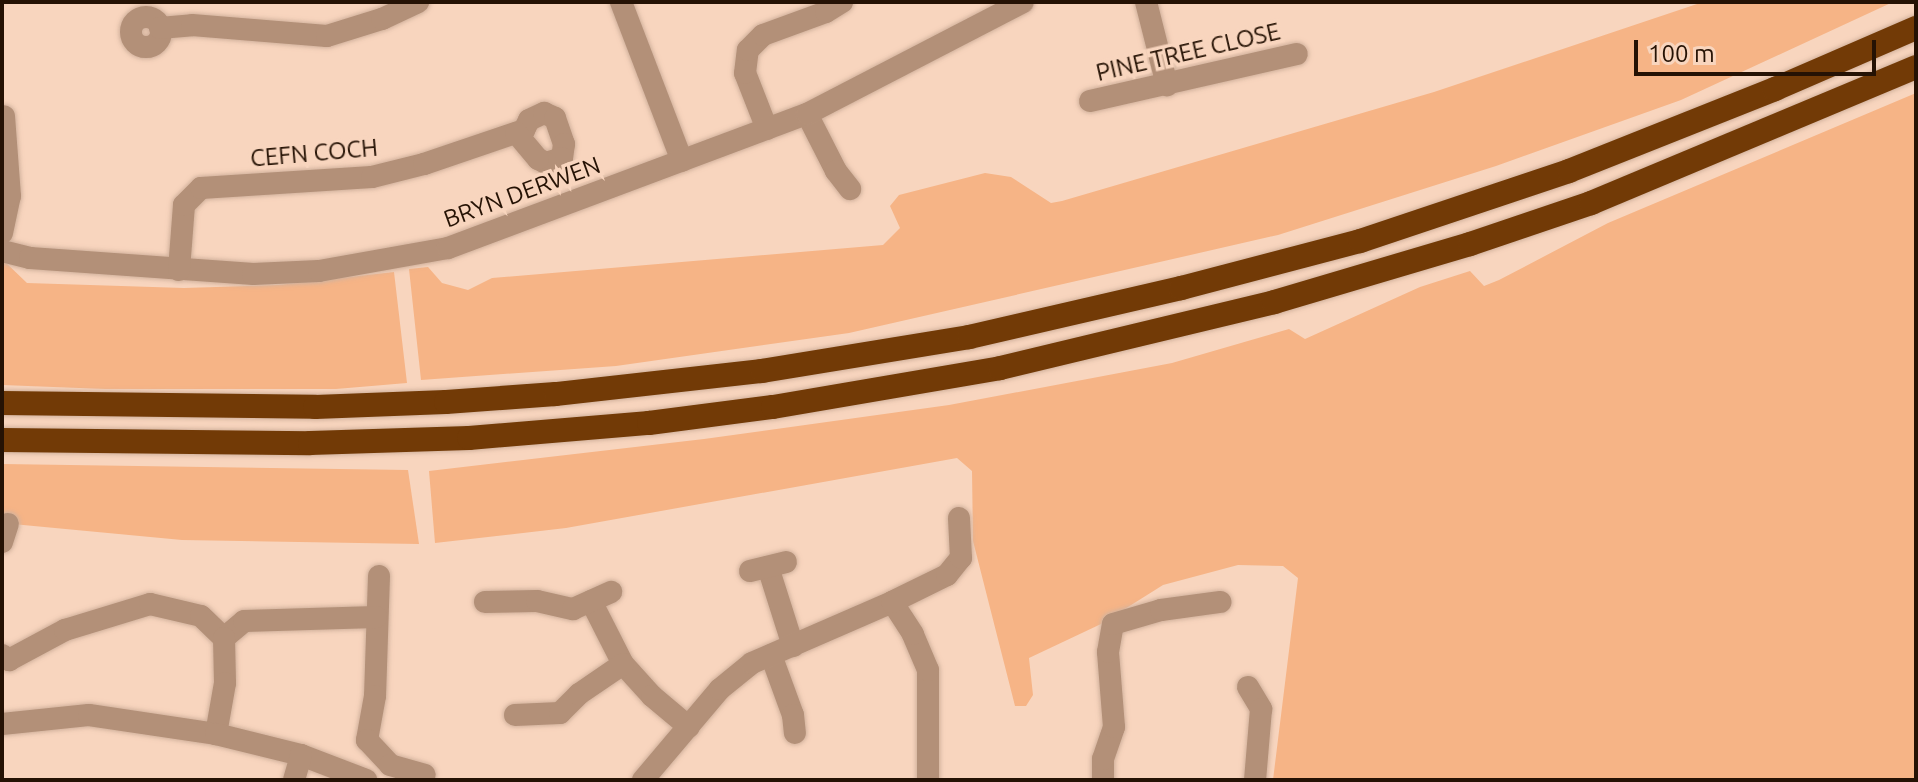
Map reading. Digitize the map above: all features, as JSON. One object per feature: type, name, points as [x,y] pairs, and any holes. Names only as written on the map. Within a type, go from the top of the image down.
[{"type":"highway","points":[[2,403],[315,407],[446,402],[556,394],[762,371],[969,337],[1194,285],[1360,241],[1569,171],[1775,89],[1916,28]]},
{"type":"highway","points":[[2,440],[310,443],[469,438],[649,423],[773,407],[1000,368],[1274,302],[1470,244],[1591,203],[1916,67]]},
{"type":"street","points":[[160,28],[192,25],[327,36],[382,19],[418,2]]},
{"type":"street","points":[[621,2],[682,161]]},
{"type":"street","points":[[767,129],[745,73],[744,61],[748,50],[763,35],[826,12],[842,2]]},
{"type":"street","name":"BRYN DERWEN","points":[[2,251],[30,258],[179,270],[283,273],[402,258],[448,248],[807,114],[1023,2]]},
{"type":"street","points":[[1146,2],[1167,85]]},
{"type":"street","name":"PINE TREE CLOSE","points":[[1090,101],[1297,54]]},
{"type":"street","points":[[807,114],[836,180]]},
{"type":"street","points":[[2,233],[10,196],[4,116]]},
{"type":"street","name":"CEFN COCH","points":[[179,270],[184,205],[201,188],[372,177],[424,164],[516,133]]},
{"type":"street","points":[[643,780],[720,689],[752,663],[947,575],[961,558],[959,518]]},
{"type":"street","points":[[768,567],[793,646]]},
{"type":"street","points":[[379,576],[375,696],[367,740],[390,765],[425,775]]},
{"type":"street","points":[[485,602],[592,601],[623,664],[652,696],[689,727]]},
{"type":"street","points":[[892,602],[913,634],[928,670],[928,780]]},
{"type":"street","points":[[1103,780],[1103,759],[1114,727],[1106,692],[1113,624],[1161,610],[1220,602]]},
{"type":"street","points":[[2,655],[9,660],[65,630],[150,604],[201,616],[224,638],[225,683],[216,734]]},
{"type":"street","points":[[224,638],[244,621],[376,617]]},
{"type":"street","points":[[771,655],[793,715],[795,733]]},
{"type":"street","points":[[528,708],[560,713],[579,694],[623,664]]},
{"type":"street","points":[[1248,687],[1261,709],[1255,780]]},
{"type":"street","points":[[2,724],[89,715],[216,734],[301,755],[366,780]]},
{"type":"street","points":[[294,780],[301,755]]},
{"type":"shaded area","points":[[1703,2],[1893,2],[1681,100],[1496,166],[1278,235],[849,333],[616,366],[421,380],[409,269],[428,267],[442,283],[468,290],[492,278],[883,245],[900,228],[890,206],[899,195],[985,173],[1011,177],[1051,203],[1062,201],[1434,92]]},
{"type":"shaded area","points":[[1916,93],[1916,780],[1273,780],[1298,578],[1283,566],[1238,565],[1163,585],[1101,624],[1029,658],[1033,695],[1026,706],[1015,706],[973,541],[972,471],[957,458],[566,528],[435,543],[429,471],[704,439],[949,405],[1172,363],[1289,329],[1305,339],[1420,287],[1470,271],[1484,286],[1499,280],[1608,223]]},
{"type":"shaded area","points":[[2,259],[27,283],[184,288],[279,285],[394,272],[407,383],[336,389],[105,389],[2,385]]},
{"type":"shaded area","points":[[2,464],[408,470],[419,544],[182,540],[2,523]]}]
